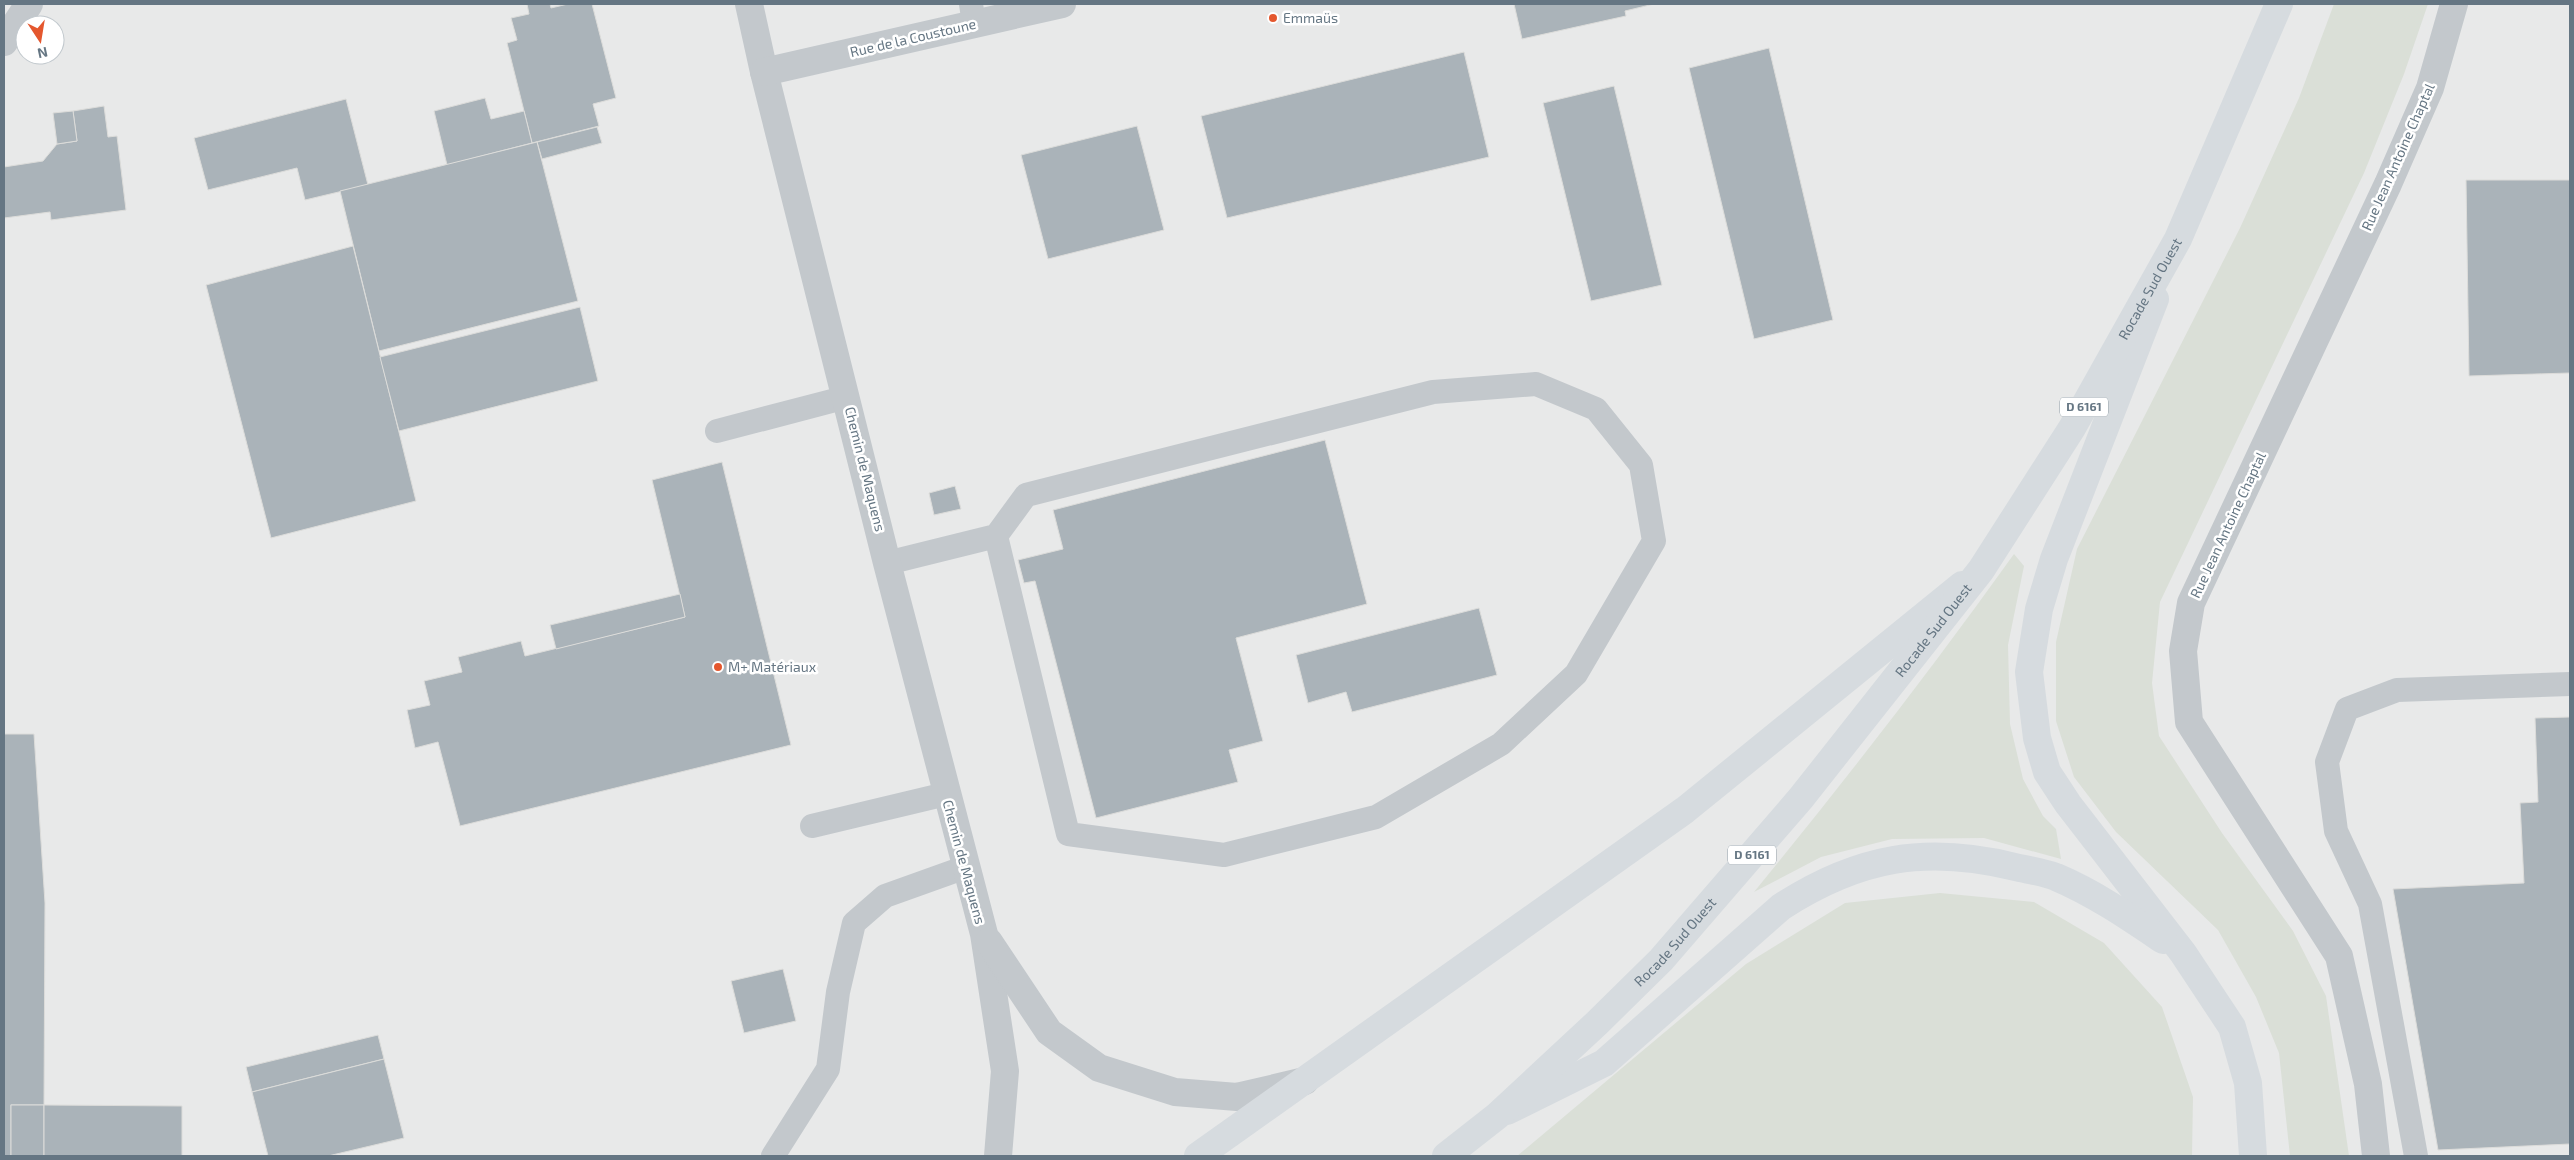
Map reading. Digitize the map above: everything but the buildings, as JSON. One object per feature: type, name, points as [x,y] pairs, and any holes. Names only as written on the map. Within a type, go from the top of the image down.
[{"type":"main road","name":"Rocade Sud Ouest","points":[[1446,1156],[1497,1116],[1597,1024],[1660,960],[1802,798],[1980,570],[2072,428],[2178,239],[2279,4]]},
{"type":"main road","points":[[2178,239],[2054,559],[2039,609],[2029,672],[2038,738],[2047,772],[2068,804],[2183,953],[2232,1027],[2248,1083],[2252,1152]]},
{"type":"main road","points":[[1198,1156],[1685,810],[1980,570]]},
{"type":"main road","points":[[1497,1116],[1604,1063],[1781,907],[1812,887],[1838,874],[1864,866],[1920,856],[1958,857],[1995,862],[2055,877],[2119,910],[2183,953]]},
{"type":"street","points":[[4,42],[29,4]]},
{"type":"street","name":"Chemin de Maquens","points":[[749,4],[764,72],[847,397],[887,563],[984,934],[1005,1072],[998,1156]]},
{"type":"street","name":"Rue de la Coustoune","points":[[764,72],[972,14],[1062,4]]},
{"type":"street","name":"Rue Jean Antoine Chaptal","points":[[2376,1156],[2368,1084],[2339,956],[2189,722],[2182,651],[2191,603],[2388,184],[2430,88],[2454,4]]},
{"type":"street","name":"Chemin de Maquens","points":[[984,934],[1049,1032],[1099,1068],[1175,1092],[1237,1097],[1306,1081]]},
{"type":"lane","points":[[887,563],[996,536],[1026,495],[1433,392],[1536,384],[1596,410],[1641,465],[1654,541],[1576,674],[1501,744],[1376,817],[1224,856],[1068,834],[996,536]]},
{"type":"lane","points":[[717,431],[847,397]]},
{"type":"lane","points":[[2416,1156],[2370,904],[2336,831],[2327,762],[2347,709],[2397,690],[2570,684]]},
{"type":"lane","points":[[812,826],[946,794]]},
{"type":"lane","points":[[773,1156],[828,1069],[838,992],[854,923],[885,896],[966,867]]},
{"type":"shaded area","points":[[4,4],[2570,4],[2570,1156],[4,1156]]},
{"type":"shaded area","points":[[2334,4],[2428,4],[2404,74],[2364,173],[2160,602],[2152,683],[2159,736],[2222,833],[2293,931],[2326,996],[2349,1156],[2290,1156],[2279,1053],[2256,997],[2218,930],[2116,832],[2074,777],[2056,721],[2056,642],[2077,549],[2240,228],[2299,98]]},
{"type":"shaded area","points":[[2014,554],[2024,566],[2008,645],[2010,724],[2023,779],[2043,816],[2056,829],[2061,859],[1984,838],[1892,839],[1821,857],[1754,892],[1887,725]]},
{"type":"shaded area","points":[[1940,893],[2034,902],[2104,943],[2162,1007],[2193,1097],[2192,1156],[1517,1156],[1746,964],[1845,903]]},
{"type":"place","name":"Emmaüs","points":[[1273,18]]},
{"type":"place","name":"M+ Matériaux","points":[[718,667]]}]
